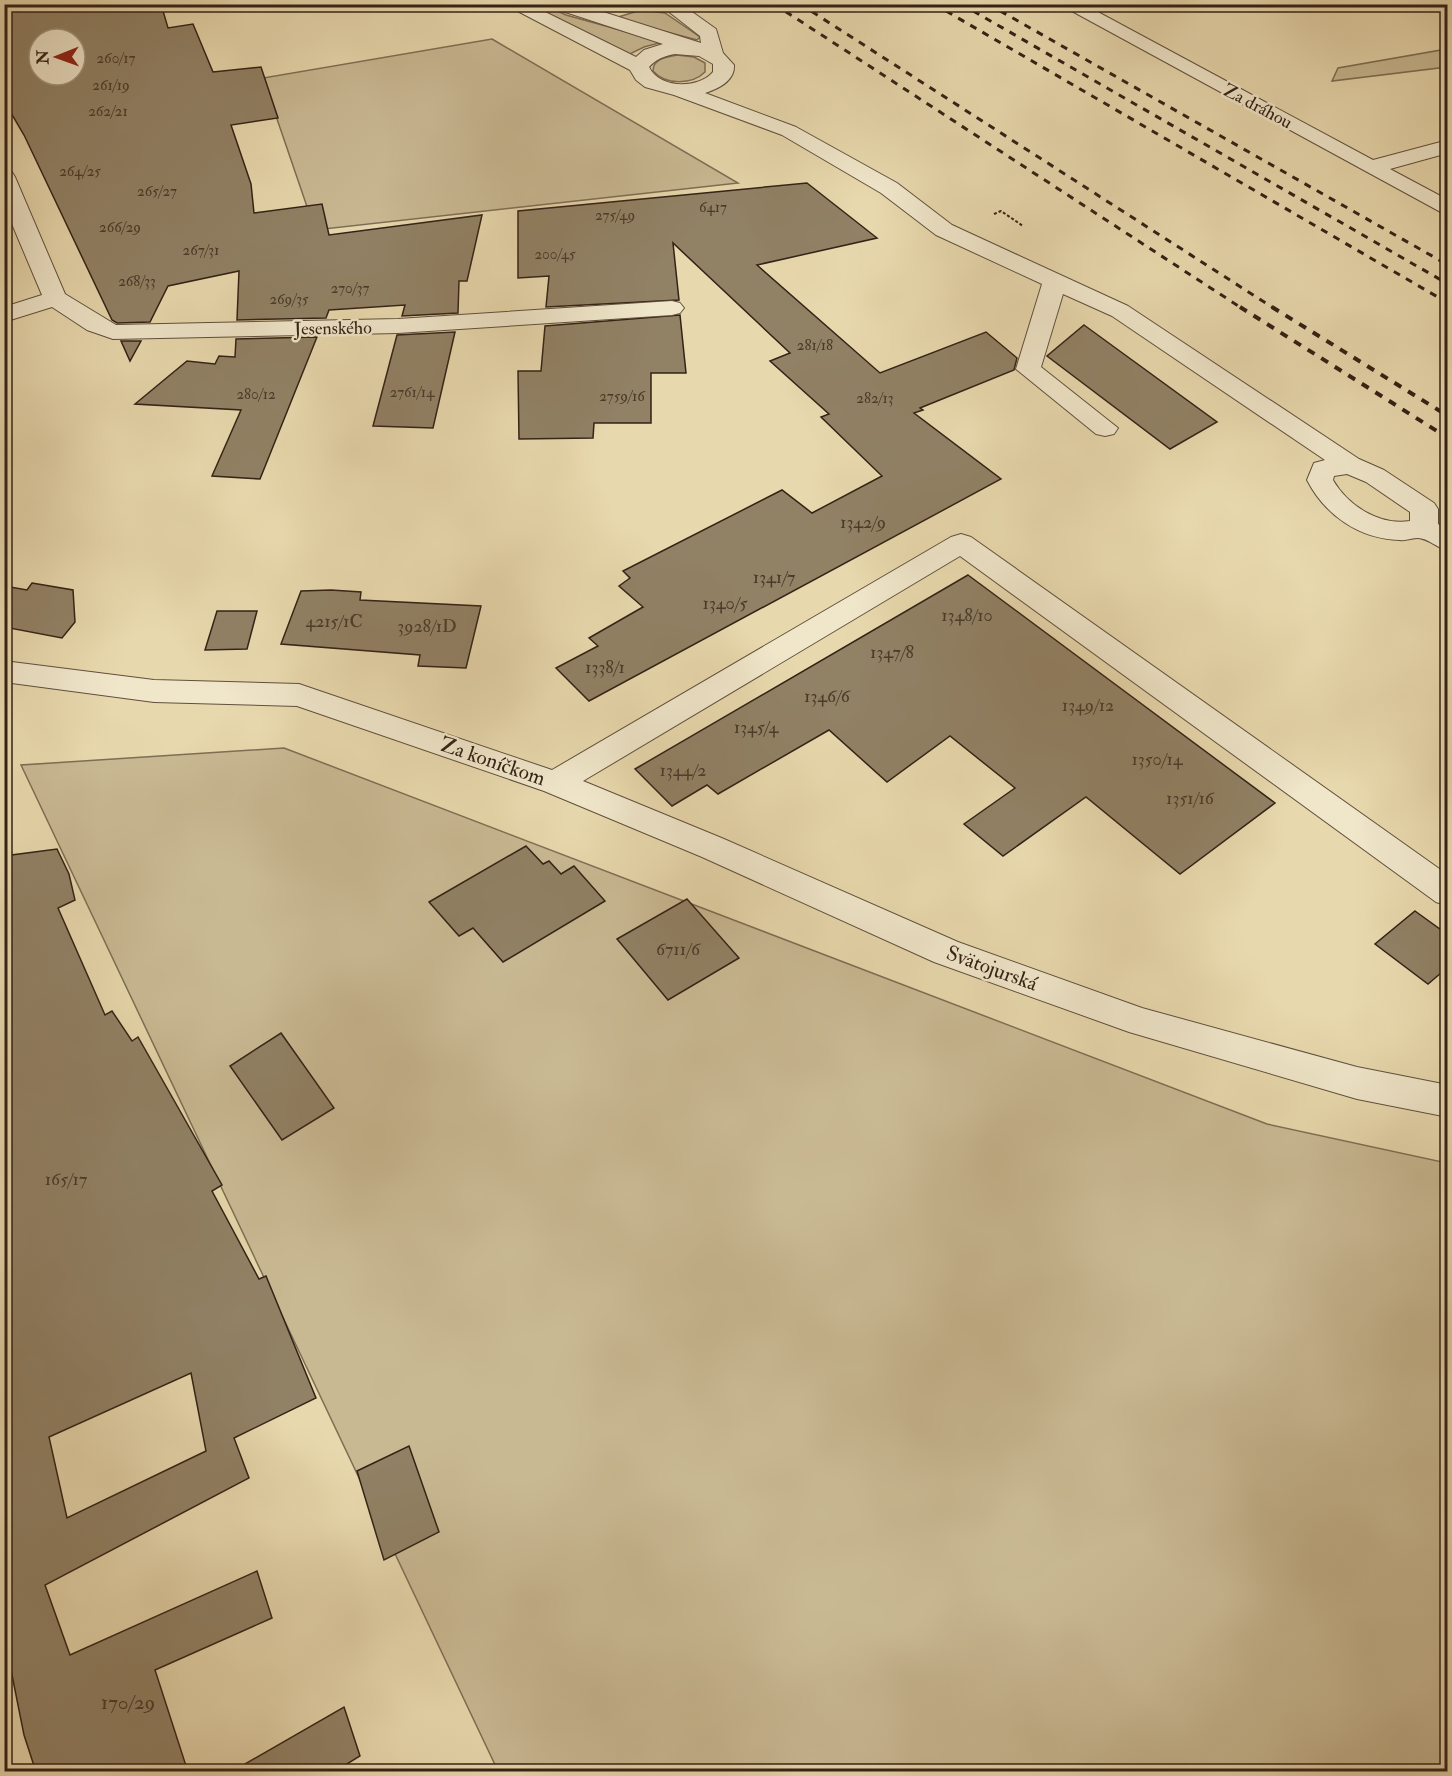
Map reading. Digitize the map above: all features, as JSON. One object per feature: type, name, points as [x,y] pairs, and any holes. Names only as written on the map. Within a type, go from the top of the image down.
[{"type":"street","points":[[513,4],[639,66]]},
{"type":"street","points":[[560,4],[586,15],[707,52],[722,61],[725,67],[723,74],[713,83],[696,88],[676,89]]},
{"type":"street","points":[[668,4],[709,33],[707,52]]},
{"type":"street","name":"Za dráhou","points":[[1068,4],[1448,209]]},
{"type":"street","points":[[586,15],[619,7]]},
{"type":"street","points":[[707,52],[684,48],[662,51],[644,59],[639,66],[640,74],[647,81],[676,89],[789,131],[889,188],[945,230],[1120,311],[1350,465],[1375,476],[1424,509],[1424,528]]},
{"type":"street","points":[[723,74],[789,131]]},
{"type":"street","points":[[1372,167],[1448,146]]},
{"type":"street","points":[[4,177],[55,298],[4,315]]},
{"type":"street","points":[[1054,281],[1028,369],[1105,428]]},
{"type":"street","name":"Jesenského","points":[[55,298],[113,332],[398,326],[672,308]]},
{"type":"street","points":[[1350,465],[1323,469],[1320,480],[1327,496],[1360,521],[1397,532],[1424,528],[1448,542]]},
{"type":"street","name":"Za koníčkom","points":[[4,671],[154,690],[299,696],[555,783],[961,543],[1448,893]]},
{"type":"street","name":"Svätojurská","points":[[555,783],[713,848],[945,952],[989,968],[1152,1025],[1357,1083],[1448,1101]]},
{"type":"shaded area","points":[[524,5],[545,5],[566,15],[663,42],[644,47],[628,55]]},
{"type":"shaded area","points":[[641,10],[665,13],[700,37],[697,40],[615,18]]},
{"type":"shaded area","points":[[492,39],[738,183],[315,230],[263,78]]},
{"type":"shaded area","points":[[1447,49],[1447,67],[1332,81],[1338,68]]},
{"type":"shaded area","points":[[677,55],[694,57],[705,63],[705,72],[693,79],[679,82],[664,79],[653,71],[658,61]]},
{"type":"shaded area","points":[[284,748],[1267,1124],[1447,1163],[1447,1771],[498,1771],[21,765]]},
{"type":"building","points":[[4,4],[161,4],[168,28],[193,24],[213,72],[261,67],[278,118],[231,125],[251,184],[254,213],[322,204],[329,235],[482,215],[467,281],[459,281],[458,313],[402,316],[405,305],[329,310],[326,318],[237,320],[239,271],[168,286],[150,322],[117,323],[112,320],[24,135],[4,101]]},
{"type":"building","points":[[807,183],[877,238],[757,265],[880,373],[986,332],[1017,358],[1014,370],[920,408],[923,410],[914,413],[1001,479],[589,701],[556,668],[598,646],[589,638],[643,607],[619,586],[630,578],[623,571],[782,490],[812,513],[882,476],[821,417],[829,414],[770,361],[790,353],[673,243],[679,300],[546,307],[549,276],[518,278],[518,211]]},
{"type":"building","points":[[680,315],[686,373],[651,373],[651,423],[594,423],[593,438],[519,439],[518,371],[541,371],[545,326]]},
{"type":"building","points":[[1084,325],[1217,422],[1170,449],[1047,356]]},
{"type":"building","points":[[455,332],[433,428],[373,426],[397,335]]},
{"type":"building","points":[[317,337],[260,479],[212,476],[241,410],[135,404],[187,361],[215,364],[219,356],[235,357],[236,339]]},
{"type":"building","points":[[121,341],[141,341],[130,361]]},
{"type":"building","points":[[968,575],[1275,803],[1180,874],[1086,797],[1003,856],[964,824],[1015,788],[950,736],[887,782],[829,730],[718,794],[707,785],[672,806],[635,769]]},
{"type":"building","points":[[32,583],[73,590],[75,622],[62,638],[4,627],[4,586],[27,590]]},
{"type":"building","points":[[301,591],[361,592],[360,600],[481,606],[466,668],[418,666],[420,655],[281,644]]},
{"type":"building","points":[[217,611],[257,611],[247,649],[205,650]]},
{"type":"building","points":[[526,846],[543,864],[549,861],[561,874],[574,866],[605,901],[503,962],[473,928],[459,936],[429,902]]},
{"type":"building","points":[[57,849],[69,874],[75,900],[58,908],[105,1015],[112,1011],[132,1041],[138,1037],[222,1185],[212,1191],[259,1279],[266,1276],[316,1398],[234,1438],[249,1478],[45,1585],[70,1655],[257,1571],[272,1618],[155,1670],[188,1772],[36,1772],[24,1735],[4,1635],[4,856]],"holes":[[[191,1373],[206,1451],[67,1518],[49,1437]]]},
{"type":"building","points":[[687,899],[739,958],[668,1000],[617,939]]},
{"type":"building","points":[[1415,911],[1448,935],[1448,967],[1428,984],[1375,944]]},
{"type":"building","points":[[281,1033],[334,1108],[282,1140],[230,1066]]},
{"type":"building","points":[[409,1446],[439,1532],[384,1560],[357,1471]]},
{"type":"building","points":[[344,1707],[360,1756],[334,1772],[231,1772]]},
{"type":"railway","points":[[774,4],[1243,309]]},
{"type":"railway","points":[[800,4],[1275,309]]},
{"type":"railway","points":[[934,4],[1448,303]]},
{"type":"railway","points":[[961,4],[1448,284]]},
{"type":"railway","points":[[988,4],[1448,265]]},
{"type":"railway","points":[[1240,307],[1448,438]]},
{"type":"railway","points":[[1272,307],[1448,416]]}]
